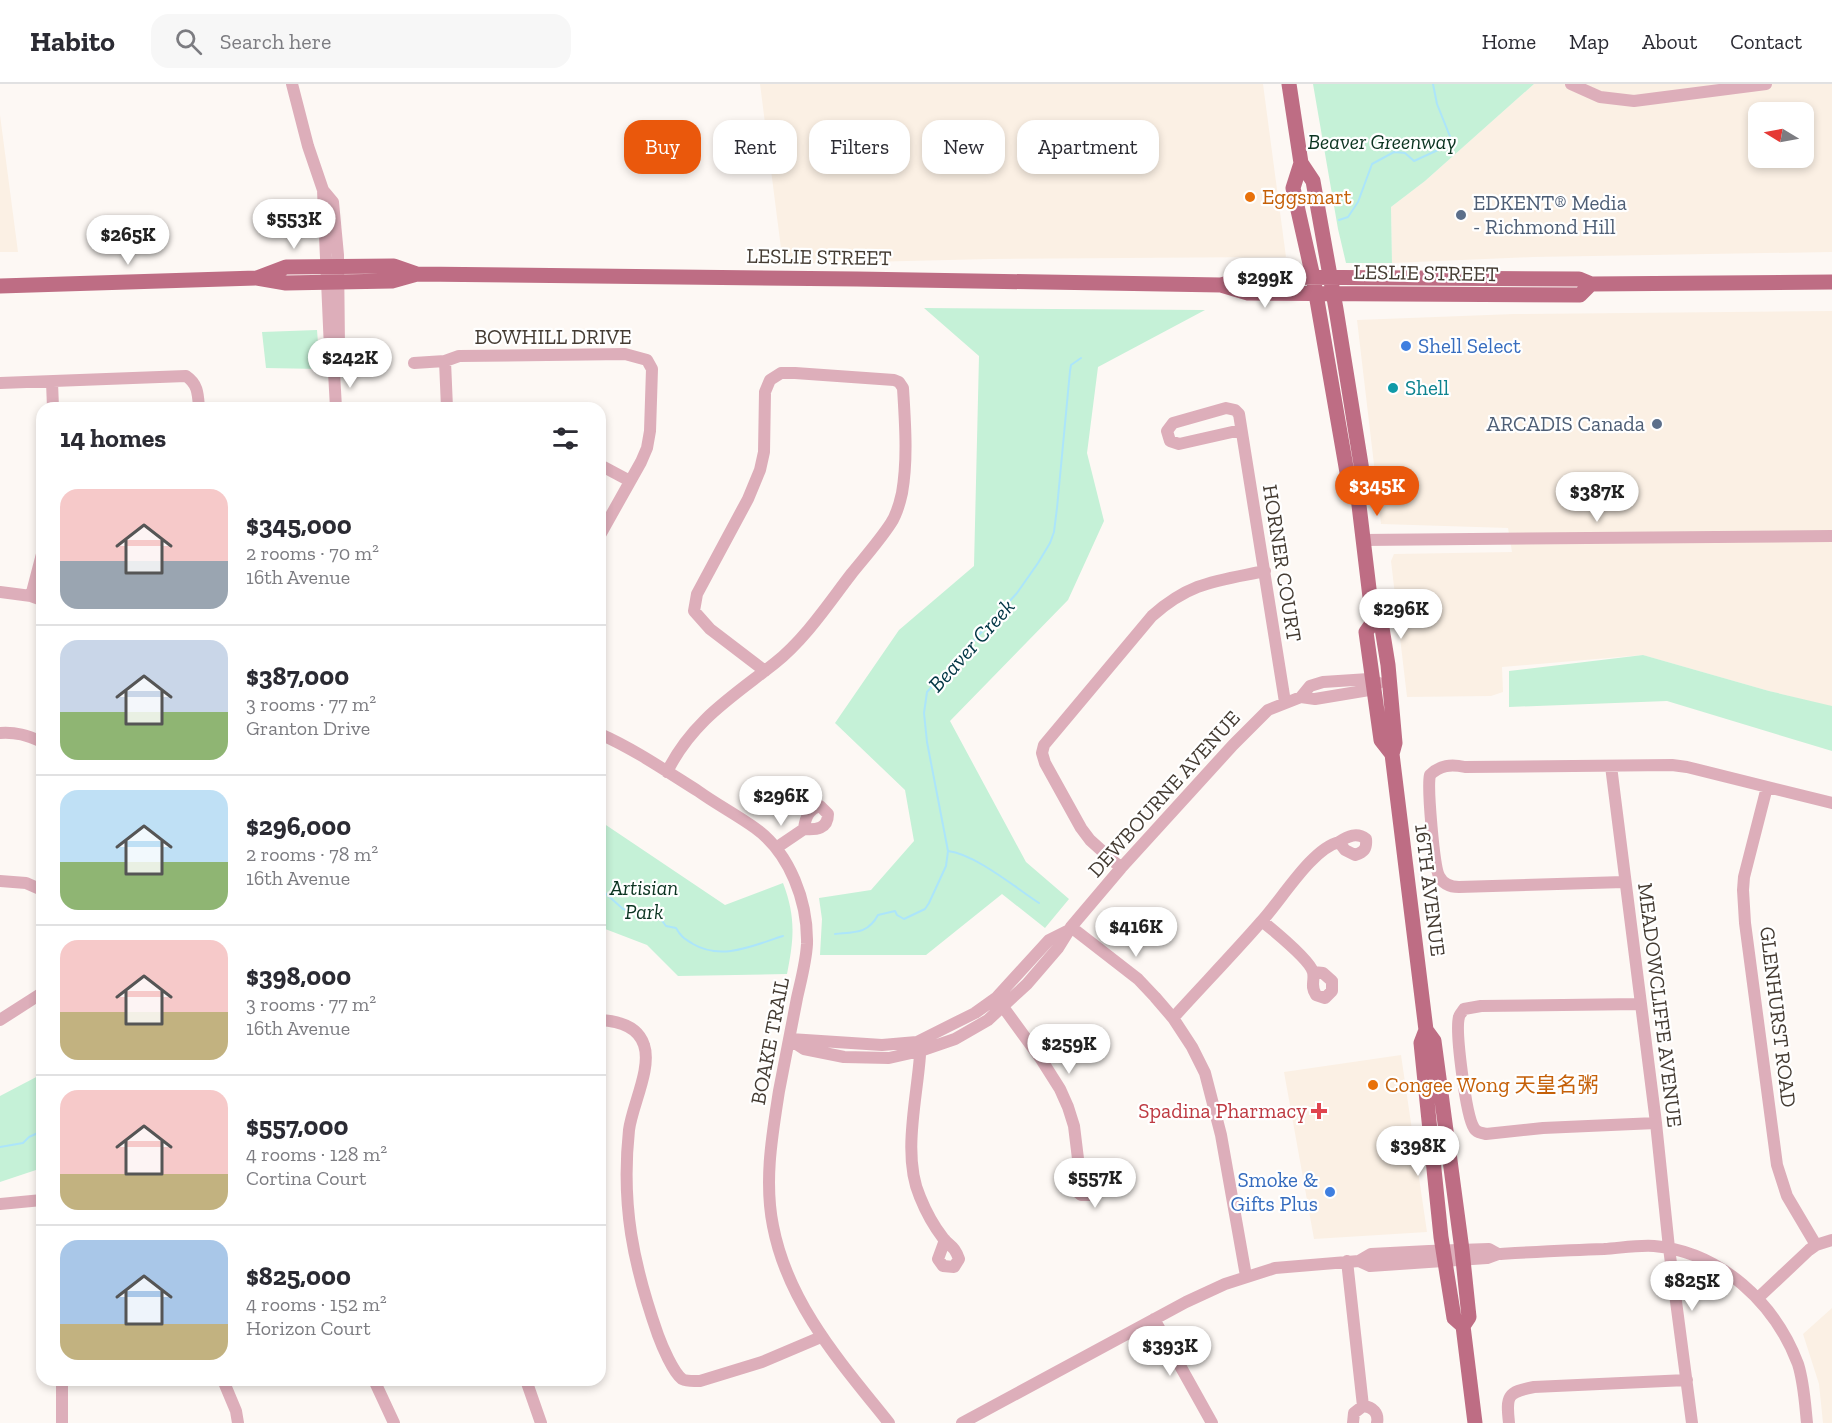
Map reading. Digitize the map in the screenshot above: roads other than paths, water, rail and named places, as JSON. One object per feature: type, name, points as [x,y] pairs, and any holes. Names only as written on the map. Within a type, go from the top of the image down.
[{"type":"main road","name":"16TH AVENUE","points":[[1288,84],[1301,163],[1313,181],[1364,483],[1358,497],[1373,622],[1366,632],[1381,741],[1392,754]]},
{"type":"main road","name":"16TH AVENUE","points":[[1301,163],[1293,188],[1314,285],[1349,484],[1358,497]]},
{"type":"main road","name":"LESLIE STREET","points":[[0,286],[257,278],[286,267],[333,274],[394,266],[417,274],[1221,285],[1250,277],[1314,285],[1333,293],[1580,295],[1591,284]]},
{"type":"main road","name":"LESLIE STREET","points":[[1314,285],[1330,277],[1579,279],[1591,284],[1832,282]]},
{"type":"main road","name":"16TH AVENUE","points":[[1373,622],[1382,628],[1389,683],[1395,743],[1392,754],[1426,1030],[1421,1044],[1444,1256],[1454,1318],[1463,1326]]},
{"type":"main road","name":"16TH AVENUE","points":[[1426,1030],[1434,1041],[1462,1255],[1469,1317],[1463,1326],[1475,1423]]},
{"type":"street","points":[[292,84],[308,146],[323,190],[333,202],[330,349],[336,402]]},
{"type":"street","points":[[1571,84],[1600,97],[1634,101],[1766,84]]},
{"type":"street","name":"BOWHILL DRIVE","points":[[414,363],[445,361],[459,356],[625,354],[647,360],[652,369],[650,431],[641,462],[606,524]]},
{"type":"street","points":[[445,361],[447,402]]},
{"type":"street","points":[[668,772],[692,731],[704,719],[765,671],[782,657],[811,627],[892,521],[902,492],[905,456],[903,388],[899,382],[795,373],[781,373],[770,380],[765,392],[764,452],[760,470],[748,500],[697,594],[694,612],[710,629],[765,671]]},
{"type":"street","points":[[0,383],[186,376],[194,382],[198,390],[199,402]]},
{"type":"street","points":[[52,382],[52,402]]},
{"type":"street","name":"HORNER COURT","points":[[1241,430],[1179,444],[1170,441],[1167,431],[1173,423],[1226,408],[1235,410],[1239,414],[1285,702]]},
{"type":"street","points":[[606,468],[630,481]]},
{"type":"street","points":[[1362,540],[1832,536]]},
{"type":"street","points":[[1121,868],[1090,840],[1081,828],[1045,763],[1042,753],[1044,745],[1152,616],[1170,600],[1187,590],[1204,584],[1264,571]]},
{"type":"street","points":[[0,592],[36,598]]},
{"type":"street","name":"DEWBOURNE AVENUE","points":[[789,1039],[919,1046],[955,1039],[988,1020],[1000,1001],[1035,975],[1058,948],[1069,929],[1121,868],[1268,710],[1300,697],[1315,699],[1360,692],[1369,690],[1373,684],[1389,683]]},
{"type":"street","points":[[0,733],[13,732],[36,740]]},
{"type":"street","name":"BOAKE TRAIL","points":[[606,737],[668,772],[757,829],[776,849],[795,879],[804,911],[805,957],[770,1157],[768,1180],[773,1227],[783,1267],[821,1338],[889,1423]]},
{"type":"street","points":[[1624,882],[1453,887],[1447,885],[1440,877],[1437,865],[1430,776],[1436,769],[1454,765],[1465,767],[1650,765],[1687,767],[1832,803]]},
{"type":"street","name":"MEADOWCLIFFE AVENUE","points":[[1611,766],[1692,1423]]},
{"type":"street","name":"GLENHURST ROAD","points":[[1767,788],[1744,877],[1744,906],[1777,1165],[1787,1196],[1816,1245]]},
{"type":"street","points":[[776,849],[804,829]]},
{"type":"street","points":[[1173,1018],[1262,921],[1312,860],[1331,844],[1339,842]]},
{"type":"street","points":[[0,881],[26,883],[36,887]]},
{"type":"street","points":[[1262,921],[1305,959],[1313,972]]},
{"type":"street","points":[[1069,929],[1138,979],[1173,1018],[1192,1047],[1205,1073],[1221,1135],[1246,1276]]},
{"type":"street","points":[[0,1020],[36,997]]},
{"type":"street","points":[[1000,1001],[1060,1089],[1074,1126],[1079,1167]]},
{"type":"street","points":[[1640,1004],[1481,1006],[1464,1009],[1459,1016],[1458,1031],[1467,1111],[1474,1129],[1486,1134],[1542,1128],[1656,1123]]},
{"type":"street","points":[[606,1020],[624,1024],[637,1033],[645,1046],[645,1065],[629,1130],[626,1179],[629,1230],[643,1292],[661,1344],[675,1370],[682,1379],[691,1382],[700,1381],[762,1362],[821,1338]]},
{"type":"street","points":[[919,1046],[911,1147],[919,1195],[931,1220],[945,1240]]},
{"type":"street","points":[[0,1204],[36,1201]]},
{"type":"street","points":[[1758,1298],[1816,1245],[1832,1240]]},
{"type":"street","points":[[962,1423],[1186,1302],[1246,1276],[1275,1268],[1353,1261],[1371,1254],[1444,1256],[1489,1249],[1498,1254],[1651,1246],[1669,1248],[1695,1256],[1732,1275],[1758,1298],[1776,1320],[1788,1340],[1802,1379],[1807,1423]]},
{"type":"street","points":[[1353,1261],[1363,1406]]},
{"type":"street","points":[[1154,1319],[1212,1423]]},
{"type":"street","points":[[1509,1423],[1506,1404],[1509,1396],[1517,1390],[1534,1387],[1687,1380]]},
{"type":"street","points":[[62,1386],[62,1423]]},
{"type":"street","points":[[226,1386],[236,1411],[238,1423]]},
{"type":"street","points":[[377,1386],[394,1423]]},
{"type":"street","points":[[529,1386],[541,1423]]},
{"type":"street","points":[[1353,1423],[1354,1413],[1363,1406],[1368,1406],[1375,1411],[1377,1423]]},
{"type":"waterway","name":"Beaver Creek","points":[[1339,220],[1348,217],[1358,202],[1372,164],[1394,152],[1405,153],[1414,161],[1451,144],[1437,104],[1433,84]]},
{"type":"waterway","name":"Beaver Creek","points":[[835,934],[865,929],[878,915],[895,911],[904,919],[925,909],[946,866],[948,851],[927,742],[924,713],[927,692],[1017,593],[1050,543],[1057,508],[1071,365],[1081,358]]},
{"type":"waterway","points":[[948,851],[959,853],[983,865],[1039,903]]},
{"type":"waterway","name":"Beaver Creek","points":[[606,894],[623,909],[660,918],[666,926],[676,928],[685,939],[704,949],[738,950],[783,936]]},
{"type":"waterway","points":[[0,1147],[23,1143],[36,1134]]},
{"type":"place","name":"Eggsmart","points":[[1250,197]]},
{"type":"place","name":"EDKENT® Media - Richmond Hill","points":[[1461,215]]},
{"type":"place","name":"Shell Select","points":[[1406,346]]},
{"type":"place","name":"Shell","points":[[1393,388]]},
{"type":"place","name":"ARCADIS Canada","points":[[1657,424]]},
{"type":"place","name":"Congee Wong 天皇名粥","points":[[1373,1085]]},
{"type":"place","name":"Spadina Pharmacy","points":[[1319,1111]]},
{"type":"place","name":"Smoke & Gifts Plus","points":[[1330,1192]]},
{"type":"park label","name":"Beaver Greenway","points":[[1382,142]]},
{"type":"park label","name":"Artisian Park","points":[[644,900]]}]
